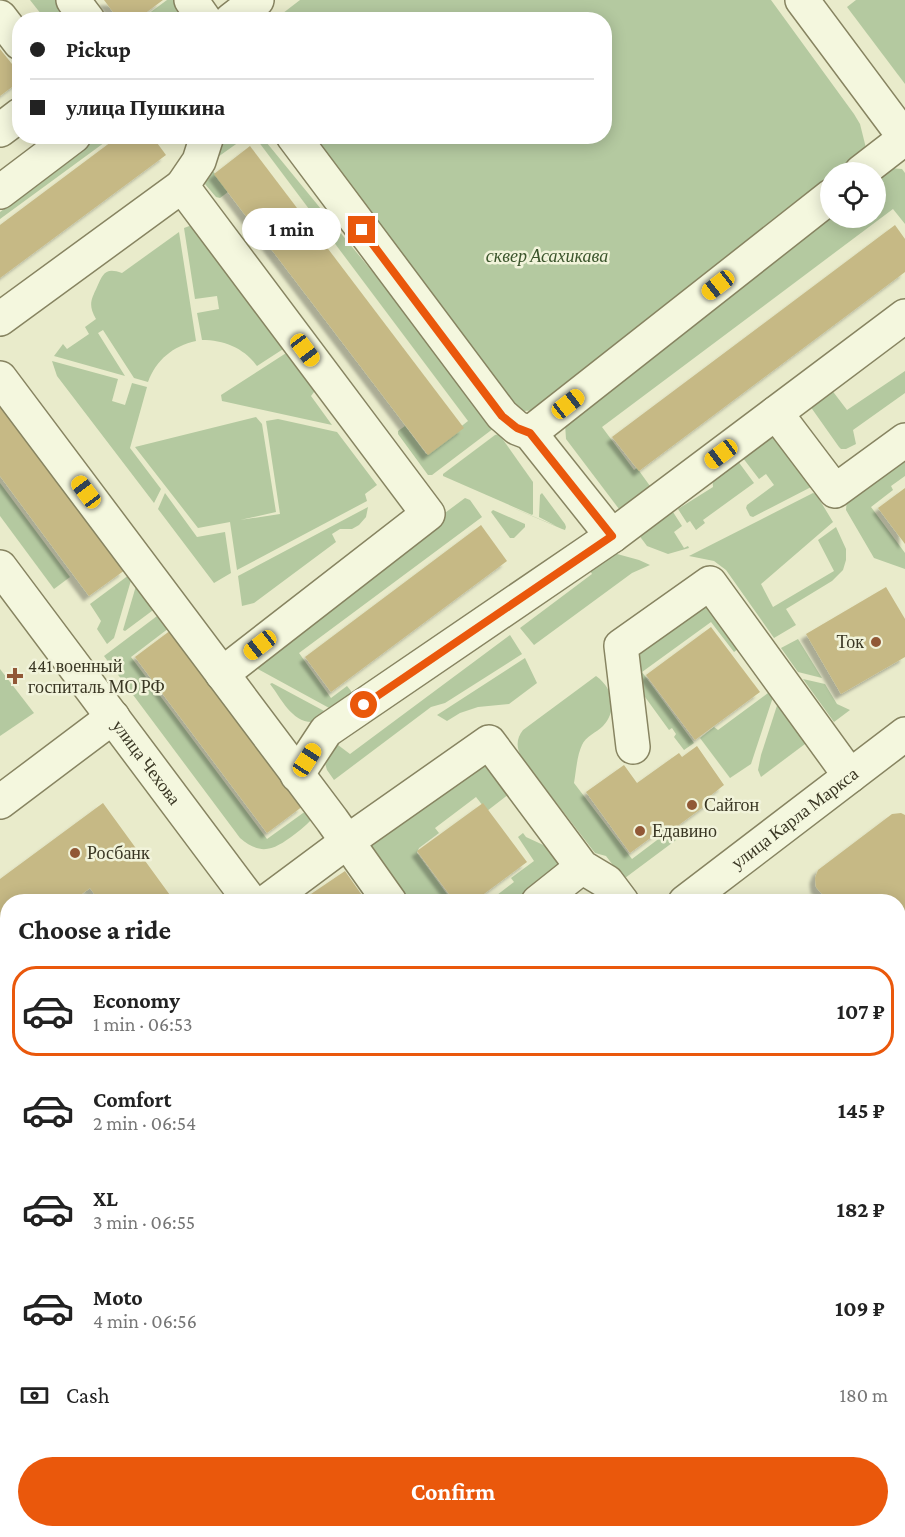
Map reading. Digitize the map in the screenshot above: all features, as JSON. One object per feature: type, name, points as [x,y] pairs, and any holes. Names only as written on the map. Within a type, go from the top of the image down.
[{"type":"street","points":[[241,12],[257,0]]},
{"type":"street","points":[[802,0],[905,138],[874,162]]},
{"type":"street","points":[[0,17],[12,33]]},
{"type":"street","points":[[0,192],[63,144]]},
{"type":"street","points":[[0,319],[182,186],[199,160],[204,144]]},
{"type":"street","points":[[298,144],[502,416],[517,428],[530,433],[612,536]]},
{"type":"street","points":[[182,186],[428,514],[222,674]]},
{"type":"street","points":[[530,433],[820,205]]},
{"type":"street","points":[[297,775],[326,731],[612,536],[905,316]]},
{"type":"street","points":[[0,378],[348,841],[384,894]]},
{"type":"street","points":[[776,413],[835,491],[905,440]]},
{"type":"street","name":"улица Чехова","points":[[0,567],[245,894]]},
{"type":"street","points":[[633,747],[621,646],[710,583],[850,776]]},
{"type":"street","points":[[0,802],[113,717]]},
{"type":"street","points":[[277,894],[489,742],[582,867],[607,882],[616,894]]},
{"type":"street","name":"улица Карла Маркса","points":[[706,894],[850,776],[900,749]]},
{"type":"street","points":[[548,894],[582,867]]},
{"type":"green space","points":[[30,0],[56,0],[65,12],[39,12]]},
{"type":"green space","points":[[167,0],[186,0],[188,9],[184,12],[151,12]]},
{"type":"green space","name":"сквер Асахикава","points":[[300,0],[771,0],[860,124],[866,148],[856,162],[820,162],[820,195],[540,410],[523,411],[507,404],[309,144],[612,144],[612,12],[284,12]]},
{"type":"green space","points":[[856,0],[905,0],[905,84],[847,7]]},
{"type":"green space","points":[[88,144],[102,144],[0,219],[0,212],[43,181],[52,169]]},
{"type":"green space","points":[[212,144],[236,144],[208,164],[228,192],[220,198],[216,197],[205,184],[204,176]]},
{"type":"green space","points":[[260,144],[268,144],[498,425],[432,475],[428,475],[398,431],[405,426],[426,454],[468,421]]},
{"type":"green space","points":[[886,168],[902,169],[905,173],[905,224],[893,209],[886,214]]},
{"type":"green space","points":[[820,212],[820,228],[868,228],[602,427],[634,470],[637,468],[650,486],[619,509],[566,439],[565,424]]},
{"type":"green space","points":[[192,225],[294,342],[257,366],[246,354],[233,346],[202,340],[197,313],[219,309],[217,296],[195,299],[184,228]]},
{"type":"green space","points":[[179,232],[196,341],[180,346],[166,355],[151,374],[148,382],[134,378],[103,330],[98,333],[125,376],[54,356],[63,344],[67,349],[89,334],[85,327],[96,319],[91,306],[92,299],[105,273],[112,271],[122,273]]},
{"type":"green space","points":[[297,346],[323,380],[311,396],[332,425],[222,401],[221,395]]},
{"type":"green space","points":[[52,361],[118,379],[112,401],[125,405],[132,383],[147,387],[130,448],[161,489],[154,503],[57,376]]},
{"type":"green space","points":[[905,371],[905,393],[853,430],[856,444],[846,449],[839,447],[810,406],[831,389],[847,410]]},
{"type":"green space","points":[[256,417],[262,424],[276,512],[240,520],[280,514],[266,421],[278,419],[337,432],[377,485],[365,494],[367,501],[237,570],[230,522],[198,528],[135,447]]},
{"type":"green space","points":[[499,434],[533,482],[532,515],[443,476]]},
{"type":"green space","points":[[771,434],[791,461],[801,454],[815,485],[753,517],[746,508],[747,505],[774,485],[766,474],[759,479],[733,445]]},
{"type":"green space","points":[[905,447],[905,476],[891,486],[893,490],[871,507],[905,553],[905,569],[874,558],[846,510],[847,498]]},
{"type":"green space","points":[[729,449],[754,483],[703,520],[705,523],[696,530],[690,521],[687,523],[678,509],[713,487],[711,462]]},
{"type":"green space","points":[[0,483],[70,577],[54,589],[0,516]]},
{"type":"green space","points":[[165,493],[197,537],[225,532],[231,573],[214,583],[158,509]]},
{"type":"green space","points":[[542,493],[565,524],[565,530],[497,501],[556,526],[539,517]]},
{"type":"green space","points":[[655,493],[671,513],[673,512],[682,526],[674,532],[684,548],[688,546],[689,548],[668,554],[647,546],[624,515]]},
{"type":"green space","points":[[813,493],[816,494],[833,522],[761,584],[773,607],[834,571],[818,540],[836,527],[846,549],[846,560],[843,570],[832,581],[786,609],[796,625],[774,638],[726,570],[714,561],[689,556]]},
{"type":"green space","points":[[465,498],[470,500],[482,517],[299,653],[331,698],[347,686],[351,695],[331,709],[256,668],[262,649]]},
{"type":"green space","points":[[368,507],[366,517],[359,525],[352,529],[340,529],[332,534],[336,542],[254,603],[242,606],[238,576]]},
{"type":"green space","points":[[493,510],[525,524],[525,527],[514,538],[510,538],[491,512]]},
{"type":"green space","points":[[599,549],[650,565],[632,573],[534,645],[520,628],[592,574],[582,556]]},
{"type":"green space","points":[[137,560],[114,638],[107,644],[97,629],[101,621],[90,604],[133,572]]},
{"type":"green space","points":[[141,569],[164,602],[125,631],[123,630]]},
{"type":"green space","points":[[702,597],[738,649],[734,652],[711,622],[642,672],[694,743],[684,750],[674,737],[676,734],[672,728],[669,730],[624,668],[642,641]]},
{"type":"green space","points":[[169,607],[173,625],[131,657],[267,839],[310,808],[316,814],[298,832],[275,847],[255,848],[240,838],[104,656]]},
{"type":"green space","points":[[510,635],[522,654],[445,703],[431,707],[334,780],[324,760],[334,742],[350,754]]},
{"type":"green space","points":[[798,639],[822,678],[798,672],[781,648]]},
{"type":"green space","points":[[525,658],[537,683],[509,704],[478,707],[460,713],[447,721],[437,715]]},
{"type":"green space","points":[[0,669],[34,713],[0,736]]},
{"type":"green space","points":[[596,676],[610,693],[611,713],[603,726],[588,737],[582,745],[574,783],[632,859],[669,831],[676,840],[625,878],[606,856],[595,853],[522,758],[518,747],[518,740],[523,730]]},
{"type":"green space","points":[[803,679],[825,684],[837,704],[850,710],[834,722]]},
{"type":"green space","points":[[270,684],[326,712],[313,722],[299,718],[283,702]]},
{"type":"green space","points":[[783,687],[817,735],[761,777],[758,770],[761,755]]},
{"type":"green space","points":[[772,690],[774,694],[751,764],[730,778],[700,738],[714,727],[718,730]]},
{"type":"green space","points":[[477,757],[483,758],[509,794],[487,811],[476,797],[435,828],[439,833],[419,848],[417,853],[447,894],[399,894],[369,847]]},
{"type":"green space","points":[[523,833],[526,837],[552,849],[562,862],[532,894],[498,894],[514,882],[511,878],[534,861],[518,837]]},
{"type":"building","points":[[104,0],[163,0],[147,12],[113,12]]},
{"type":"building","points":[[0,49],[12,64],[12,87],[0,96]]},
{"type":"building","points":[[108,144],[158,144],[166,155],[0,278],[0,225]]},
{"type":"building","points":[[250,146],[464,428],[428,455],[214,174]]},
{"type":"building","points":[[895,225],[905,239],[905,272],[639,471],[612,437]]},
{"type":"building","points":[[0,401],[125,570],[89,596],[0,476]]},
{"type":"building","points":[[905,488],[905,544],[878,508]]},
{"type":"building","points":[[481,525],[507,561],[331,692],[305,657]]},
{"type":"building","points":[[886,587],[905,619],[905,657],[841,694],[806,634]]},
{"type":"building","points":[[711,627],[760,692],[695,740],[646,675]]},
{"type":"building","points":[[171,630],[303,806],[267,833],[135,657]]},
{"type":"building","points":[[697,746],[724,785],[710,796],[713,800],[672,830],[668,825],[630,853],[586,792],[624,765],[637,783],[679,753],[682,757]]},
{"type":"building","points":[[103,803],[169,894],[94,894],[90,888],[82,894],[0,894],[0,879]]},
{"type":"building","points":[[483,803],[527,862],[484,894],[449,894],[417,851]]},
{"type":"building","points":[[892,814],[905,815],[905,894],[821,893],[816,887],[815,878],[818,870]]},
{"type":"building","points":[[345,871],[361,894],[311,894]]},
{"type":"place","name":"Ток","points":[[876,642]]},
{"type":"place","name":"441 военный госпиталь МО РФ","points":[[15,676]]},
{"type":"place","name":"Сайгон","points":[[692,805]]},
{"type":"place","name":"Едавино","points":[[640,831]]},
{"type":"place","name":"Росбанк","points":[[75,853]]},
{"type":"route","points":[[362,230],[502,416],[517,428],[530,433],[612,536],[364,705]]}]
